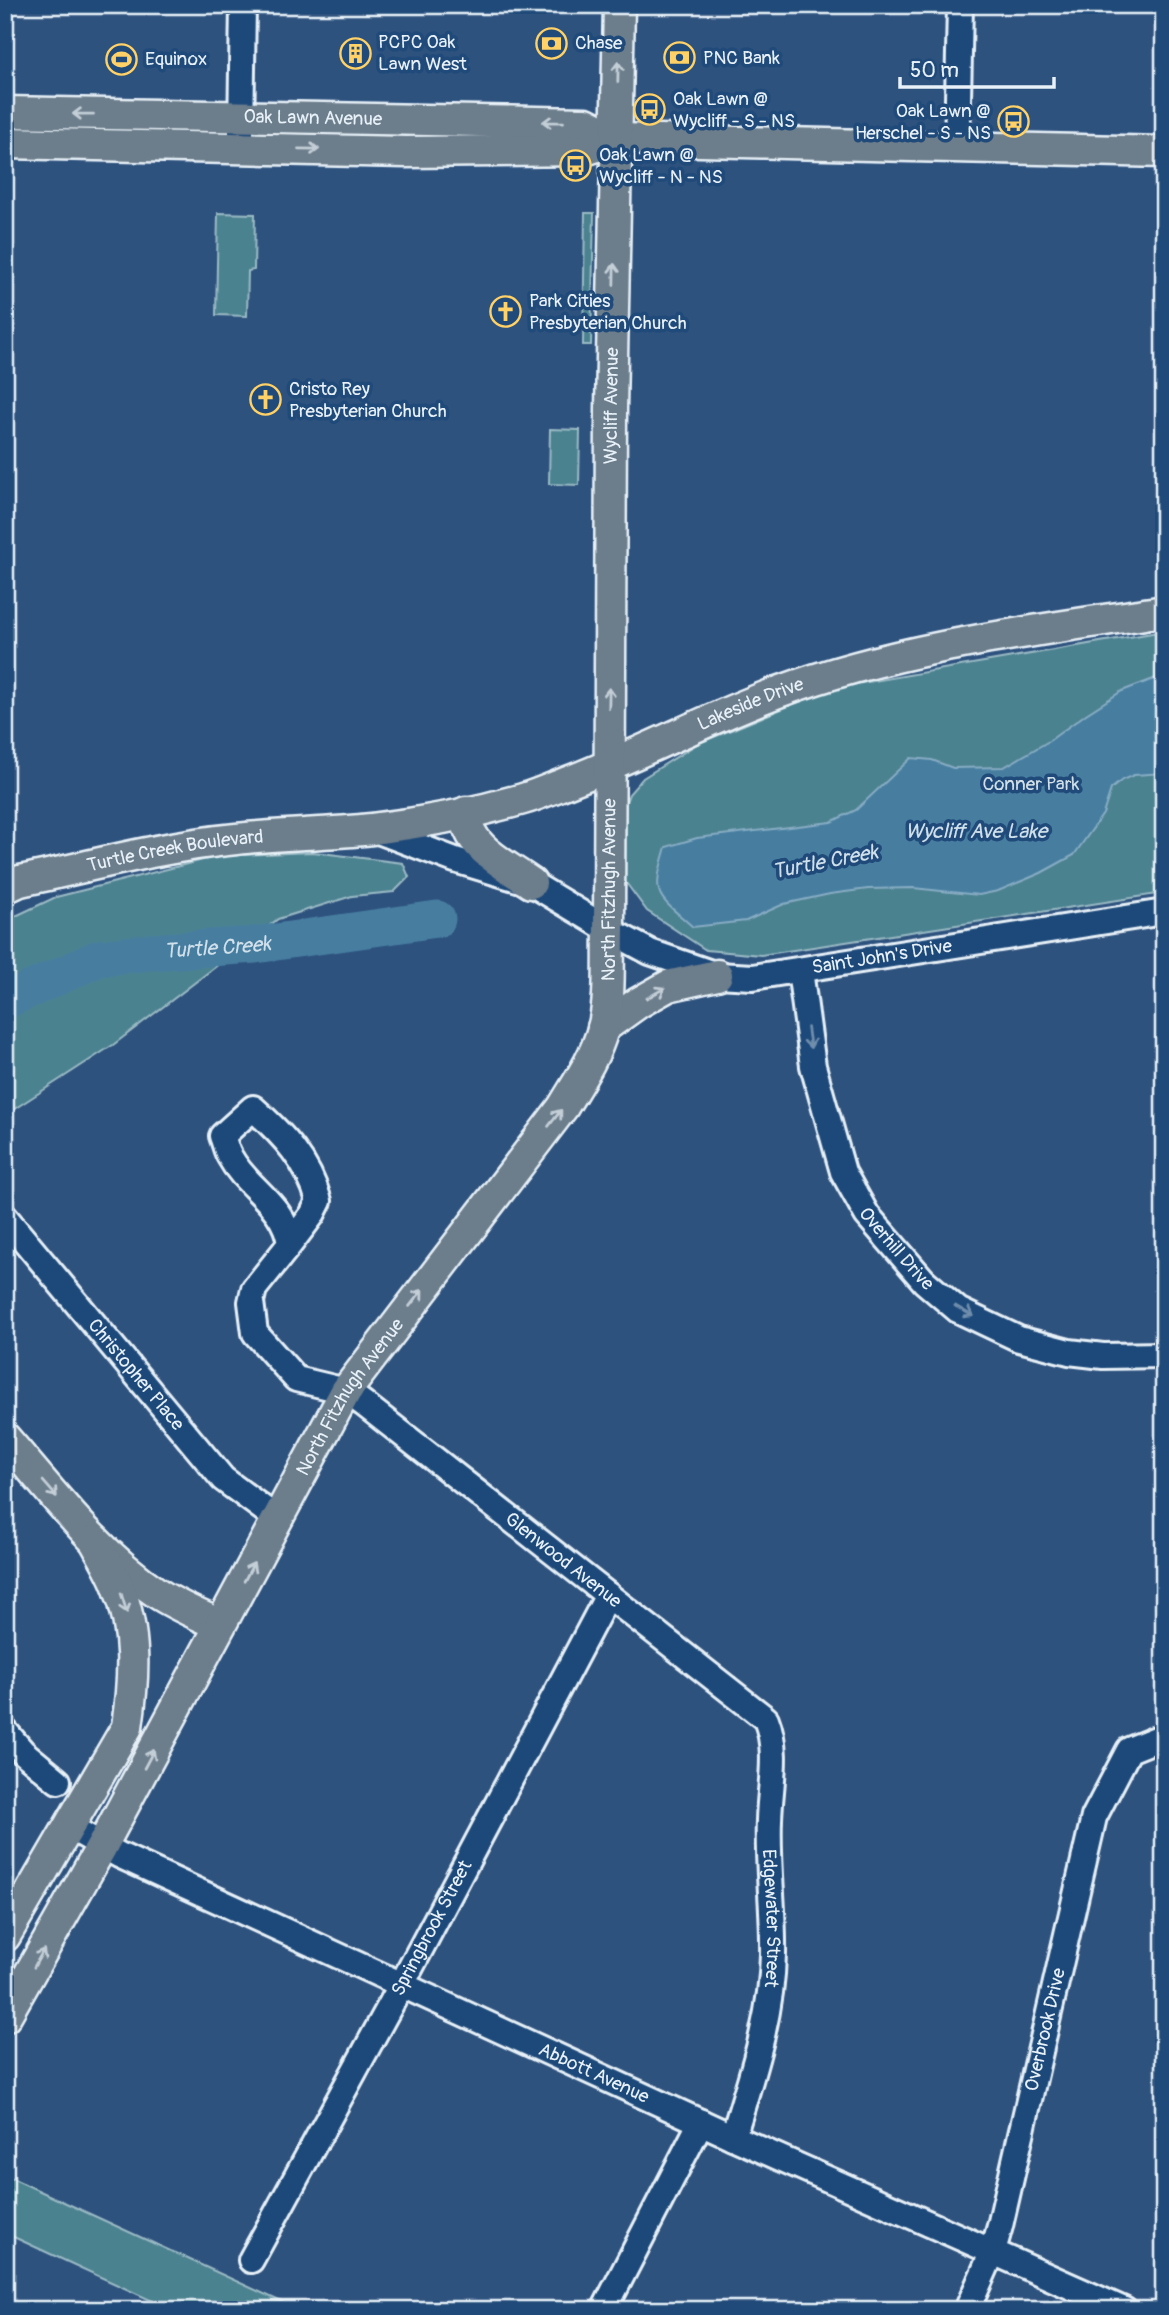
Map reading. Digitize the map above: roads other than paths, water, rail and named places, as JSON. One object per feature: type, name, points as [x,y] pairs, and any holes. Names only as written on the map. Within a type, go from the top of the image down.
[{"type":"main road","name":"Wycliff Avenue","points":[[608,766],[611,409],[619,5]]},
{"type":"main road","name":"Oak Lawn Avenue","points":[[5,112],[586,123],[617,139]]},
{"type":"main road","points":[[189,147],[190,116]]},
{"type":"main road","name":"Oak Lawn Avenue","points":[[5,143],[406,152],[586,150],[617,139],[1164,152]]},
{"type":"main road","name":"Lakeside Drive","points":[[361,830],[417,823],[526,798],[608,766],[780,691],[855,668],[984,640],[1164,611]]},
{"type":"main road","name":"North Fitzhugh Avenue","points":[[5,2017],[102,1846],[346,1391],[563,1107],[590,1063],[603,1028],[608,990],[608,766]]},
{"type":"main road","points":[[466,812],[465,822],[473,839],[531,883]]},
{"type":"main road","name":"Turtle Creek Boulevard","points":[[5,888],[20,881],[185,845],[361,830]]},
{"type":"main road","points":[[603,1028],[668,986],[717,975]]},
{"type":"main road","points":[[5,1438],[95,1541],[155,1592],[220,1625]]},
{"type":"main road","points":[[5,1936],[127,1727],[133,1689],[134,1657],[131,1631],[118,1585],[95,1541]]},
{"type":"street","points":[[241,148],[243,5]]},
{"type":"street","points":[[957,147],[960,5]]},
{"type":"street","name":"Turtle Creek Boulevard","points":[[361,830],[531,883],[609,930]]},
{"type":"street","name":"Saint John's Drive","points":[[609,930],[650,952],[717,975],[753,977],[1164,912]]},
{"type":"street","name":"Overhill Drive","points":[[800,970],[813,1066],[843,1172],[867,1215],[924,1281],[958,1310],[1019,1339],[1069,1352],[1103,1356],[1164,1355]]},
{"type":"street","points":[[290,1244],[282,1218],[230,1158],[222,1136],[253,1108],[300,1156],[314,1181],[319,1201],[312,1215],[290,1244],[254,1289],[251,1302],[256,1333],[296,1380],[346,1391]]},
{"type":"street","name":"Christopher Place","points":[[5,1217],[223,1479],[277,1519]]},
{"type":"street","name":"Glenwood Avenue","points":[[346,1391],[766,1719],[773,1735]]},
{"type":"street","name":"Springbrook Street","points":[[251,2260],[608,1595]]},
{"type":"street","points":[[5,1731],[23,1752],[58,1780]]},
{"type":"street","name":"Edgewater Street","points":[[733,2137],[767,2017],[773,1955],[769,1820],[774,1759],[773,1735]]},
{"type":"street","name":"Overbrook Drive","points":[[967,2310],[993,2251],[1094,1816],[1129,1750],[1164,1736]]},
{"type":"street","name":"Abbott Avenue","points":[[70,1827],[152,1871],[733,2137],[1124,2310]]},
{"type":"street","points":[[604,2310],[701,2122]]},
{"type":"water","name":"Wycliff Ave Lake","points":[[1164,675],[1164,773],[1134,775],[1122,780],[1111,789],[1103,814],[1074,855],[1041,873],[998,891],[979,895],[913,888],[868,889],[784,904],[746,921],[693,927],[671,908],[660,893],[659,876],[666,847],[697,838],[831,822],[856,810],[911,758],[932,760],[953,768],[1004,767],[1049,741],[1122,691]]},
{"type":"waterway","name":"Turtle Creek","points":[[5,1001],[99,958],[255,945],[437,919]]},
{"type":"place","name":"Chase","points":[[552,43]]},
{"type":"place","name":"PCPC Oak Lawn West","points":[[355,53]]},
{"type":"place","name":"PNC Bank","points":[[680,58]]},
{"type":"place","name":"Equinox","points":[[122,59]]},
{"type":"place","name":"Oak Lawn @ Wycliff - S - NS","points":[[650,110]]},
{"type":"place","name":"Oak Lawn @ Herschel - S - NS","points":[[1014,122]]},
{"type":"place","name":"Oak Lawn @ Wycliff - N - NS","points":[[576,166]]},
{"type":"place","name":"Park Cities Presbyterian Church","points":[[506,312]]},
{"type":"place","name":"Cristo Rey Presbyterian Church","points":[[266,400]]},
{"type":"park label","name":"Conner Park","points":[[1031,784]]}]
